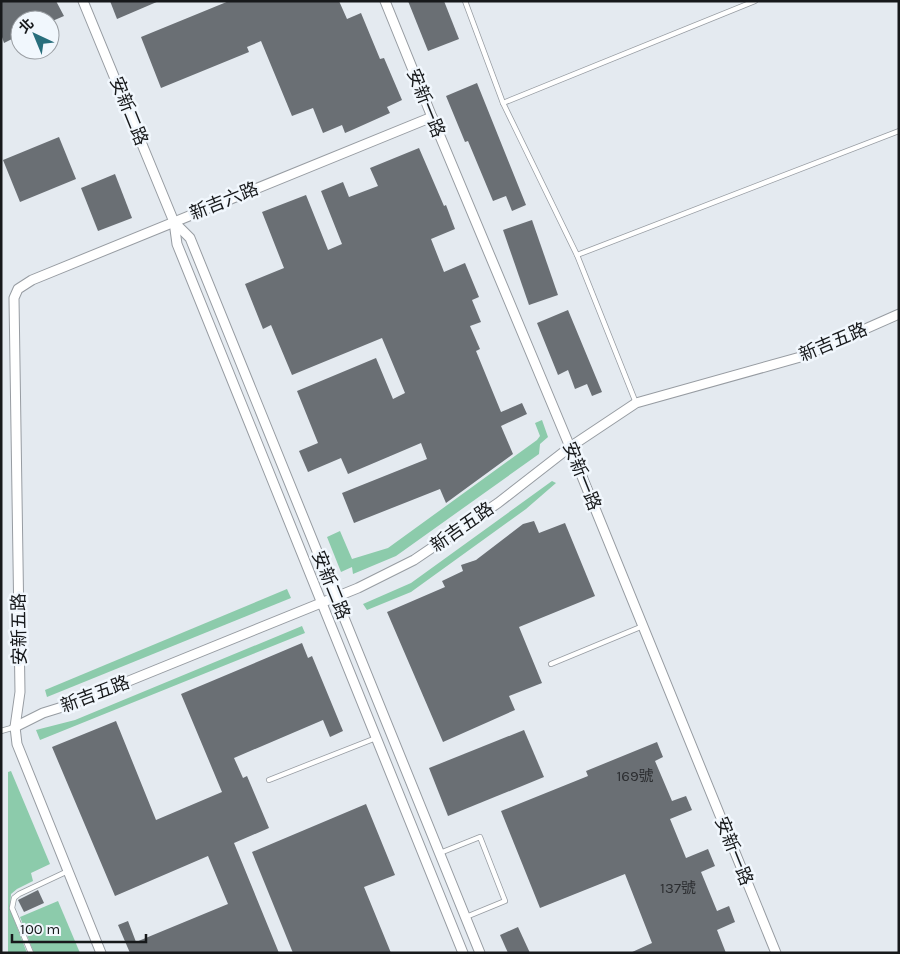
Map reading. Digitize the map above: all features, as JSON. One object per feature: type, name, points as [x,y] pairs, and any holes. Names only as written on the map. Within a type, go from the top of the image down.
[{"type":"street","name":"安新二路","points":[[84,1],[174,222],[177,244],[463,953]]},
{"type":"street","name":"安新一路","points":[[385,1],[570,447],[776,953]]},
{"type":"street","name":"新吉六路","points":[[18,289],[32,280],[432,117]]},
{"type":"street","name":"安新二路","points":[[174,222],[190,238],[480,953]]},
{"type":"street","name":"安新五路","points":[[18,289],[14,298],[20,692],[15,727],[17,744],[101,953]]},
{"type":"street","name":"新吉五路","points":[[15,727],[43,713],[72,704],[358,588],[414,560],[498,503],[570,447],[636,403],[804,356],[899,314]]},
{"type":"lane","points":[[465,1],[503,103],[577,256],[636,403]]},
{"type":"lane","points":[[503,103],[755,1]]},
{"type":"lane","points":[[577,256],[899,131]]},
{"type":"lane","points":[[551,664],[643,626]]},
{"type":"lane","points":[[1,731],[15,727]]},
{"type":"lane","points":[[269,780],[376,738]]},
{"type":"lane","points":[[440,853],[480,837],[506,901],[466,917]]},
{"type":"lane","points":[[30,953],[12,908],[14,898],[68,871]]},
{"type":"green space","points":[[542,420],[548,437],[540,444],[539,454],[396,556],[353,574],[352,567],[341,572],[327,537],[340,531],[352,559],[388,548],[537,440],[540,436],[535,423]]},
{"type":"green space","points":[[552,481],[556,483],[526,509],[411,592],[367,610],[363,604],[411,583]]},
{"type":"green space","points":[[287,589],[291,598],[47,697],[45,690]]},
{"type":"green space","points":[[302,626],[305,633],[40,740],[36,730],[75,720]]},
{"type":"green space","points":[[11,771],[50,864],[31,873],[33,881],[11,894],[10,909],[27,953],[8,953],[8,772]]},
{"type":"green space","points":[[58,901],[80,953],[34,953],[20,917]]},
{"type":"building","points":[[1,1],[56,1],[64,16],[60,18],[60,10],[10,10],[10,40],[4,43],[1,34]]},
{"type":"building","points":[[110,1],[159,1],[117,19]]},
{"type":"building","points":[[229,1],[339,1],[347,19],[361,13],[380,59],[384,58],[402,100],[387,107],[390,113],[345,133],[342,125],[323,133],[313,108],[292,116],[261,41],[247,47],[249,52],[161,88],[141,37]]},
{"type":"building","points":[[408,1],[444,1],[459,39],[428,51]]},
{"type":"building","points":[[477,83],[526,205],[512,211],[506,196],[493,201],[468,141],[465,142],[446,96]]},
{"type":"building","points":[[59,137],[76,179],[20,202],[3,160]]},
{"type":"building","points":[[419,148],[444,206],[446,205],[455,229],[431,239],[444,272],[465,263],[479,297],[472,300],[481,322],[470,326],[480,349],[476,351],[501,412],[522,403],[527,414],[501,426],[513,454],[446,503],[440,489],[354,523],[342,493],[427,459],[421,443],[348,474],[341,458],[308,472],[299,451],[318,443],[297,391],[376,358],[393,399],[405,393],[382,338],[292,375],[271,325],[263,329],[245,284],[284,268],[262,212],[306,195],[328,250],[342,244],[321,191],[343,182],[349,197],[378,186],[370,168]]},
{"type":"building","points":[[115,174],[132,218],[98,231],[81,188]]},
{"type":"building","points":[[532,220],[558,295],[529,305],[503,230]]},
{"type":"building","points":[[568,310],[602,392],[592,396],[587,384],[575,389],[568,370],[558,375],[537,323]]},
{"type":"building","points":[[534,521],[539,533],[565,523],[595,596],[519,627],[542,683],[509,696],[515,710],[443,742],[387,612],[445,587],[442,581],[463,571],[461,565],[476,560],[523,524]]},
{"type":"building","points":[[302,643],[308,658],[312,656],[343,731],[330,737],[323,720],[234,758],[243,778],[247,776],[269,828],[234,843],[279,953],[130,953],[118,925],[128,921],[136,942],[228,904],[208,856],[115,896],[52,747],[116,721],[156,820],[222,792],[181,694]]},
{"type":"building","points":[[524,730],[544,777],[448,816],[429,768]]},
{"type":"building","points":[[657,742],[663,757],[655,761],[672,801],[686,796],[692,810],[670,819],[686,858],[708,849],[715,866],[701,872],[717,911],[729,906],[735,922],[717,930],[726,953],[630,953],[652,943],[625,874],[540,908],[501,811],[588,776],[586,771]]},
{"type":"building","points":[[366,804],[395,875],[364,887],[391,953],[293,953],[252,852]]},
{"type":"building","points":[[38,890],[44,903],[24,912],[18,900]]},
{"type":"building","points":[[518,927],[530,953],[508,953],[500,935]]}]
